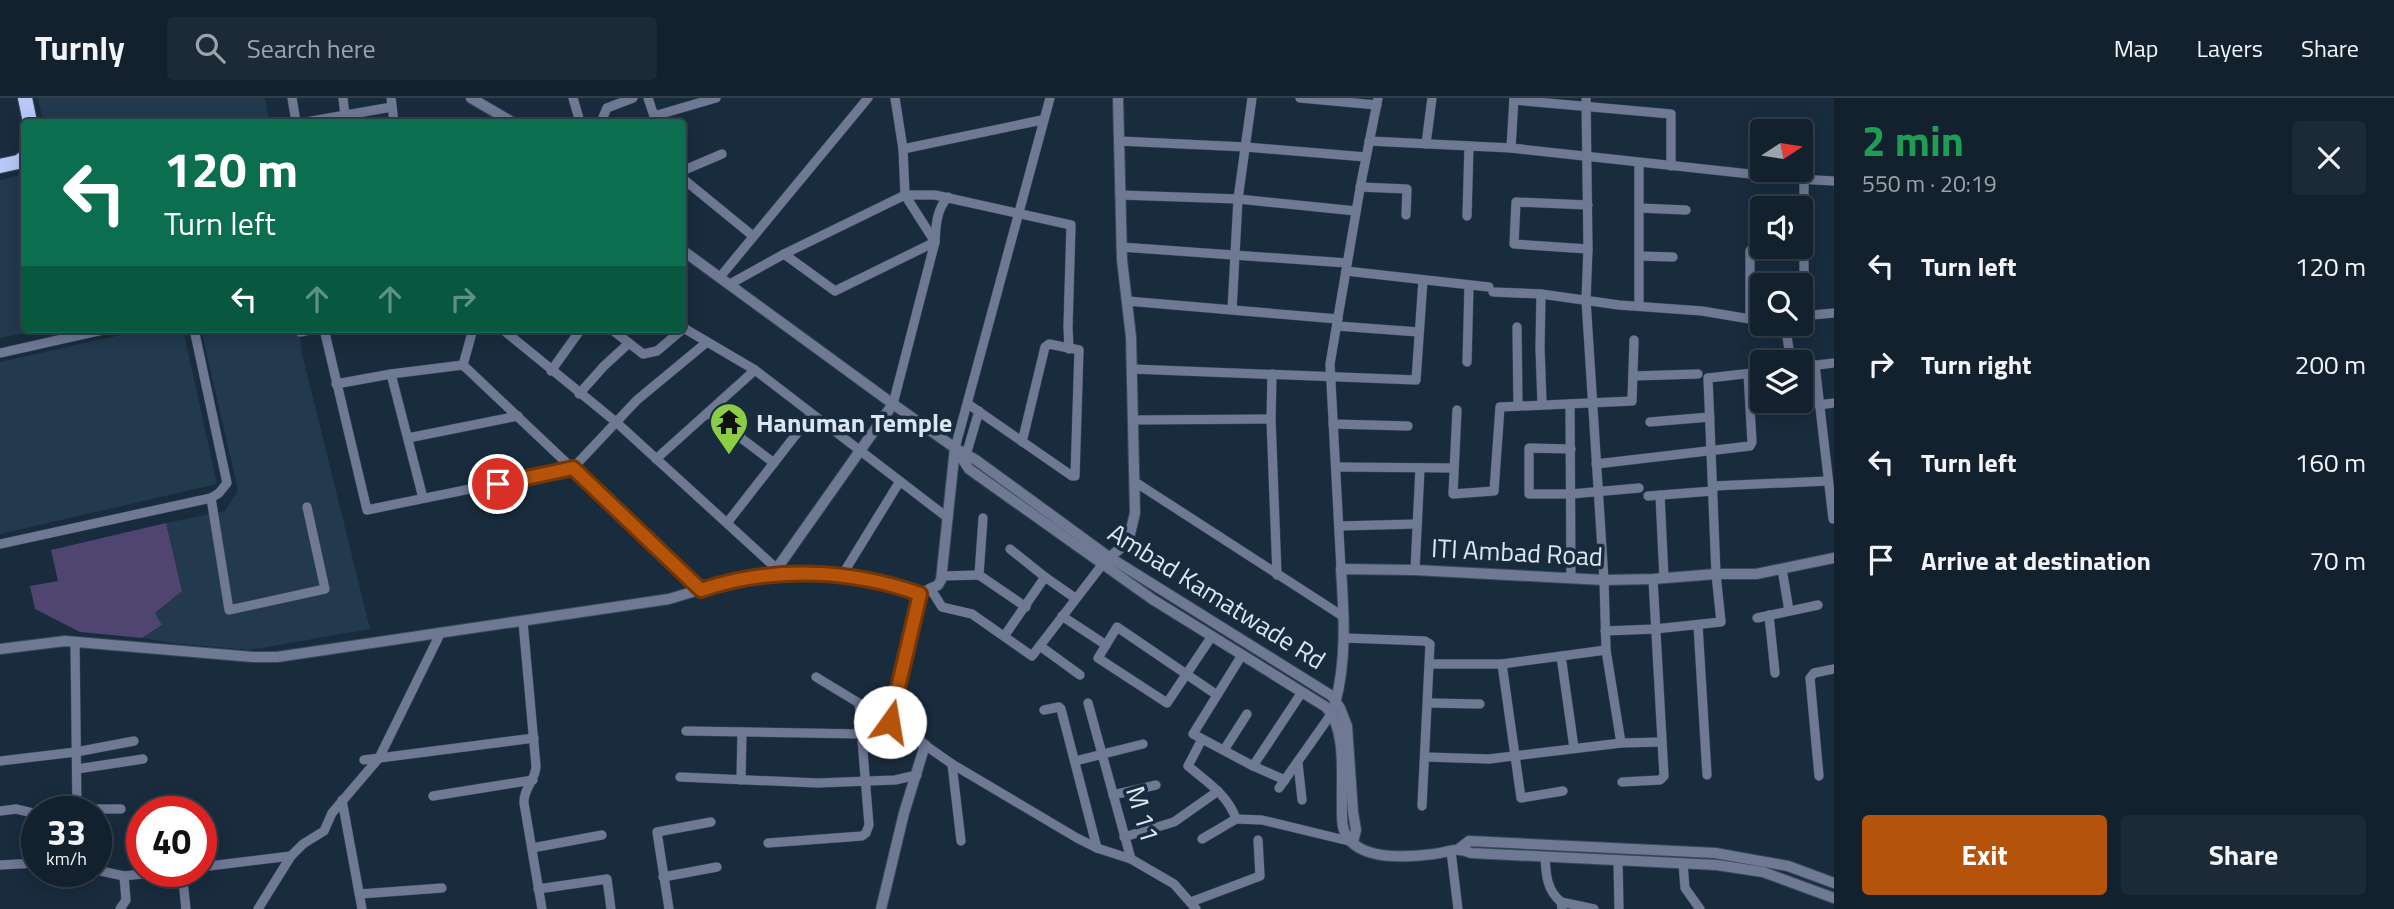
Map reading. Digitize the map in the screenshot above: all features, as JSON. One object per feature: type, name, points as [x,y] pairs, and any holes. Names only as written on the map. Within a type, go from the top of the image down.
[{"type":"main road","points":[[25,98],[29,119]]},
{"type":"main road","points":[[0,166],[21,159]]},
{"type":"street","points":[[292,98],[296,119]]},
{"type":"street","points":[[343,98],[345,116]]},
{"type":"street","points":[[471,98],[507,119]]},
{"type":"street","points":[[573,98],[579,119]]},
{"type":"street","points":[[602,119],[607,108],[633,98]]},
{"type":"street","points":[[648,98],[655,119],[716,98]]},
{"type":"street","points":[[720,277],[868,98]]},
{"type":"street","points":[[895,98],[903,149],[905,195],[935,242]]},
{"type":"street","points":[[890,722],[925,591],[938,584],[942,576],[955,449],[1050,98]]},
{"type":"street","points":[[0,649],[53,641],[265,657],[669,599],[775,571],[809,572],[925,591],[945,608],[972,614],[1032,656],[1105,561],[1128,542],[1135,513],[1132,369],[1121,247],[1118,98]]},
{"type":"street","points":[[1233,310],[1238,199],[1252,98]]},
{"type":"street","points":[[1242,655],[1193,734],[1282,784],[1332,713],[1343,667],[1345,638],[1330,364],[1377,101],[1300,98]]},
{"type":"street","points":[[1426,144],[1432,98]]},
{"type":"street","points":[[1511,148],[1514,99],[1586,102],[1671,114],[1671,166]]},
{"type":"street","points":[[1586,102],[1586,300],[1606,650],[1621,743]]},
{"type":"street","points":[[326,119],[391,103]]},
{"type":"street","points":[[903,149],[1042,120]]},
{"type":"street","points":[[1119,141],[1246,147],[1366,157]]},
{"type":"street","points":[[1369,141],[1511,148],[1750,174]]},
{"type":"street","points":[[1467,216],[1469,146]]},
{"type":"street","points":[[686,169],[722,154]]},
{"type":"street","points":[[1639,163],[1639,306]]},
{"type":"street","points":[[1813,180],[1834,181]]},
{"type":"street","points":[[686,181],[753,236]]},
{"type":"street","points":[[1360,187],[1407,190],[1406,215]]},
{"type":"street","points":[[730,284],[784,254],[905,195],[947,197],[1071,225],[1069,349]]},
{"type":"street","points":[[1120,195],[1238,199],[1356,211]]},
{"type":"street","points":[[775,571],[893,404],[935,242],[937,219],[947,197]]},
{"type":"street","points":[[1588,205],[1516,202],[1514,244],[1588,249]]},
{"type":"street","points":[[1639,208],[1686,210]]},
{"type":"street","points":[[784,254],[835,291],[935,242]]},
{"type":"street","points":[[1121,247],[1347,267],[1491,290],[1702,311],[1749,319],[1750,251]]},
{"type":"street","name":"Ambad Kamatwade Rd","points":[[686,253],[966,455],[1105,561],[1326,692],[1336,701],[1344,716],[1342,816],[1345,832],[1353,842]]},
{"type":"street","points":[[1639,256],[1673,257]]},
{"type":"street","points":[[1132,369],[1416,380],[1423,280]]},
{"type":"street","points":[[1467,362],[1469,286]]},
{"type":"street","points":[[1541,295],[1539,347],[1542,404]]},
{"type":"street","points":[[1126,301],[1233,310],[1419,332]]},
{"type":"street","points":[[1813,315],[1834,313]]},
{"type":"street","points":[[1517,327],[1518,406]]},
{"type":"street","points":[[686,330],[755,370],[948,518]]},
{"type":"street","points":[[0,353],[89,333]]},
{"type":"street","points":[[0,544],[211,498],[219,493],[227,483],[195,333]]},
{"type":"street","points":[[325,333],[367,510],[573,468],[637,400],[707,342]]},
{"type":"street","points":[[463,365],[469,333]]},
{"type":"street","points":[[506,333],[616,422],[727,523],[775,571]]},
{"type":"street","points":[[513,339],[518,333]]},
{"type":"street","points":[[551,371],[578,333]]},
{"type":"street","points":[[616,333],[643,354],[652,353],[677,333]]},
{"type":"street","points":[[1457,410],[1453,494],[1494,491],[1500,407],[1632,401],[1634,340]]},
{"type":"street","points":[[579,394],[629,343]]},
{"type":"street","points":[[968,404],[979,411],[1022,442],[1072,476],[1076,474],[1079,350],[1049,344],[1045,347],[1022,442]]},
{"type":"street","points":[[1833,519],[1828,481],[1829,459],[1815,366],[1834,363]]},
{"type":"street","points":[[337,384],[463,365],[701,590]]},
{"type":"street","points":[[656,459],[755,370]]},
{"type":"street","points":[[391,374],[423,498]]},
{"type":"street","points":[[1272,374],[1270,419],[1277,575]]},
{"type":"street","points":[[1633,376],[1698,374]]},
{"type":"street","points":[[1596,464],[1711,452],[1744,448],[1752,442],[1748,374],[1708,378],[1711,452],[1713,488],[1716,574],[1721,622],[1605,631]]},
{"type":"street","points":[[1813,404],[1834,403]]},
{"type":"street","points":[[1570,404],[1571,578]]},
{"type":"street","points":[[966,455],[979,411]]},
{"type":"street","points":[[708,413],[774,463]]},
{"type":"street","points":[[727,523],[812,414]]},
{"type":"street","points":[[408,438],[518,416]]},
{"type":"street","points":[[1650,422],[1710,417]]},
{"type":"street","points":[[1134,420],[1270,419]]},
{"type":"street","points":[[1333,424],[1408,426]]},
{"type":"street","name":"Ambad Kamatwade Rd","points":[[955,449],[969,469],[1212,636],[1332,713],[1344,734]]},
{"type":"street","points":[[1571,449],[1529,449],[1530,494],[1572,494],[1639,488]]},
{"type":"street","points":[[1337,467],[1454,468]]},
{"type":"street","points":[[1415,570],[1420,468]]},
{"type":"street","points":[[841,577],[900,481]]},
{"type":"street","points":[[1648,496],[1713,488],[1828,481]]},
{"type":"street","points":[[1135,482],[1344,617]]},
{"type":"street","points":[[1622,782],[1662,779],[1664,776],[1655,629],[1659,579],[1660,495]]},
{"type":"street","points":[[211,498],[229,610],[325,589],[307,507]]},
{"type":"street","points":[[979,575],[983,518]]},
{"type":"street","points":[[1339,526],[1417,524]]},
{"type":"street","points":[[1010,549],[1075,598]]},
{"type":"street","name":"ITI Ambad Road","points":[[1341,569],[1604,580],[1659,579],[1756,574],[1834,558]]},
{"type":"street","points":[[1782,569],[1789,611]]},
{"type":"street","points":[[942,576],[979,575],[1026,607]]},
{"type":"street","points":[[1005,635],[1045,577]]},
{"type":"street","points":[[1757,618],[1818,605]]},
{"type":"street","points":[[1769,615],[1775,673]]},
{"type":"street","points":[[1062,616],[1106,645]]},
{"type":"street","points":[[523,622],[536,765],[533,780],[524,796],[542,909]]},
{"type":"street","points":[[1699,625],[1707,775]]},
{"type":"street","points":[[1212,636],[1185,675],[1167,703],[1098,658],[1117,627],[1185,675],[1217,695]]},
{"type":"street","points":[[246,909],[258,908],[291,856],[303,844],[324,831],[329,817],[379,758],[441,632]]},
{"type":"street","points":[[1345,638],[1428,642],[1429,703],[1422,806]]},
{"type":"street","points":[[75,642],[77,796]]},
{"type":"street","points":[[1040,646],[1080,675]]},
{"type":"street","points":[[1430,664],[1502,664],[1606,650]]},
{"type":"street","points":[[1561,656],[1574,748]]},
{"type":"street","points":[[1502,664],[1521,798],[1563,791]]},
{"type":"street","points":[[1819,776],[1810,678],[1814,673],[1834,668]]},
{"type":"street","points":[[816,677],[890,722],[951,764],[1097,848],[1131,859]]},
{"type":"street","points":[[1254,766],[1302,692]]},
{"type":"street","points":[[768,843],[864,835],[869,825],[859,703]]},
{"type":"street","name":"M 11","points":[[1088,703],[1131,859],[1174,884],[1193,905]]},
{"type":"street","points":[[1429,703],[1480,704]]},
{"type":"street","points":[[1044,710],[1060,707],[1097,848]]},
{"type":"street","points":[[1224,750],[1247,714]]},
{"type":"street","points":[[686,731],[862,734]]},
{"type":"street","points":[[741,780],[742,732]]},
{"type":"street","points":[[364,760],[534,738]]},
{"type":"street","points":[[1202,739],[1188,766],[1218,791],[1231,806],[1236,819]]},
{"type":"street","points":[[0,761],[76,752],[134,741]]},
{"type":"street","points":[[1426,758],[1489,759],[1621,743],[1662,742]]},
{"type":"street","points":[[1074,761],[1143,744]]},
{"type":"street","points":[[881,909],[904,813],[925,745]]},
{"type":"street","points":[[77,769],[143,759]]},
{"type":"street","points":[[1298,762],[1302,800]]},
{"type":"street","points":[[951,764],[961,841]]},
{"type":"street","points":[[680,777],[799,783],[900,779],[917,775]]},
{"type":"street","points":[[433,796],[533,780]]},
{"type":"street","points":[[1113,795],[1156,785]]},
{"type":"street","points":[[1124,837],[1174,822],[1218,791]]},
{"type":"street","points":[[342,800],[362,909]]},
{"type":"street","points":[[112,809],[121,809]]},
{"type":"street","points":[[0,811],[21,810]]},
{"type":"street","points":[[1202,839],[1236,819],[1262,820],[1353,842],[1365,852],[1376,855],[1434,854],[1456,849],[1469,841],[1715,853],[1788,866],[1834,883]]},
{"type":"street","points":[[668,909],[657,832],[711,822]]},
{"type":"street","points":[[532,848],[603,835]]},
{"type":"street","points":[[1193,905],[1260,876],[1258,840]]},
{"type":"street","points":[[1456,849],[1471,853],[1741,868],[1763,872],[1834,898]]},
{"type":"street","points":[[1456,849],[1458,909]]},
{"type":"street","points":[[217,865],[291,856]]},
{"type":"street","points":[[1545,857],[1549,887],[1562,906],[1594,909]]},
{"type":"street","points":[[1618,860],[1619,909]]},
{"type":"street","points":[[0,864],[21,863]]},
{"type":"street","points":[[1682,863],[1685,888],[1700,909]]},
{"type":"street","points":[[663,877],[717,867]]},
{"type":"street","points":[[112,873],[124,876],[126,898],[120,909]]},
{"type":"street","points":[[538,889],[607,878],[611,909]]},
{"type":"street","points":[[184,887],[186,909]]},
{"type":"street","points":[[360,894],[442,888]]},
{"type":"shaded area","points":[[38,98],[265,98],[268,119],[42,119]]},
{"type":"shaded area","points":[[21,175],[21,333],[24,333],[0,338],[0,180]]},
{"type":"shaded area","points":[[130,333],[184,333],[217,484],[0,534],[0,362]]},
{"type":"shaded area","points":[[202,333],[300,333],[302,353],[370,629],[249,650],[142,638],[162,626],[155,613],[182,591],[166,523],[225,511],[238,490]]},
{"type":"shaded area","points":[[166,523],[182,591],[155,613],[162,625],[142,638],[80,632],[35,609],[30,586],[58,581],[51,550]]},
{"type":"place","name":"Hanuman Temple","points":[[729,456]]},
{"type":"route","points":[[498,484],[573,468],[701,590],[773,574],[809,572],[887,584],[920,594],[890,722]]}]
